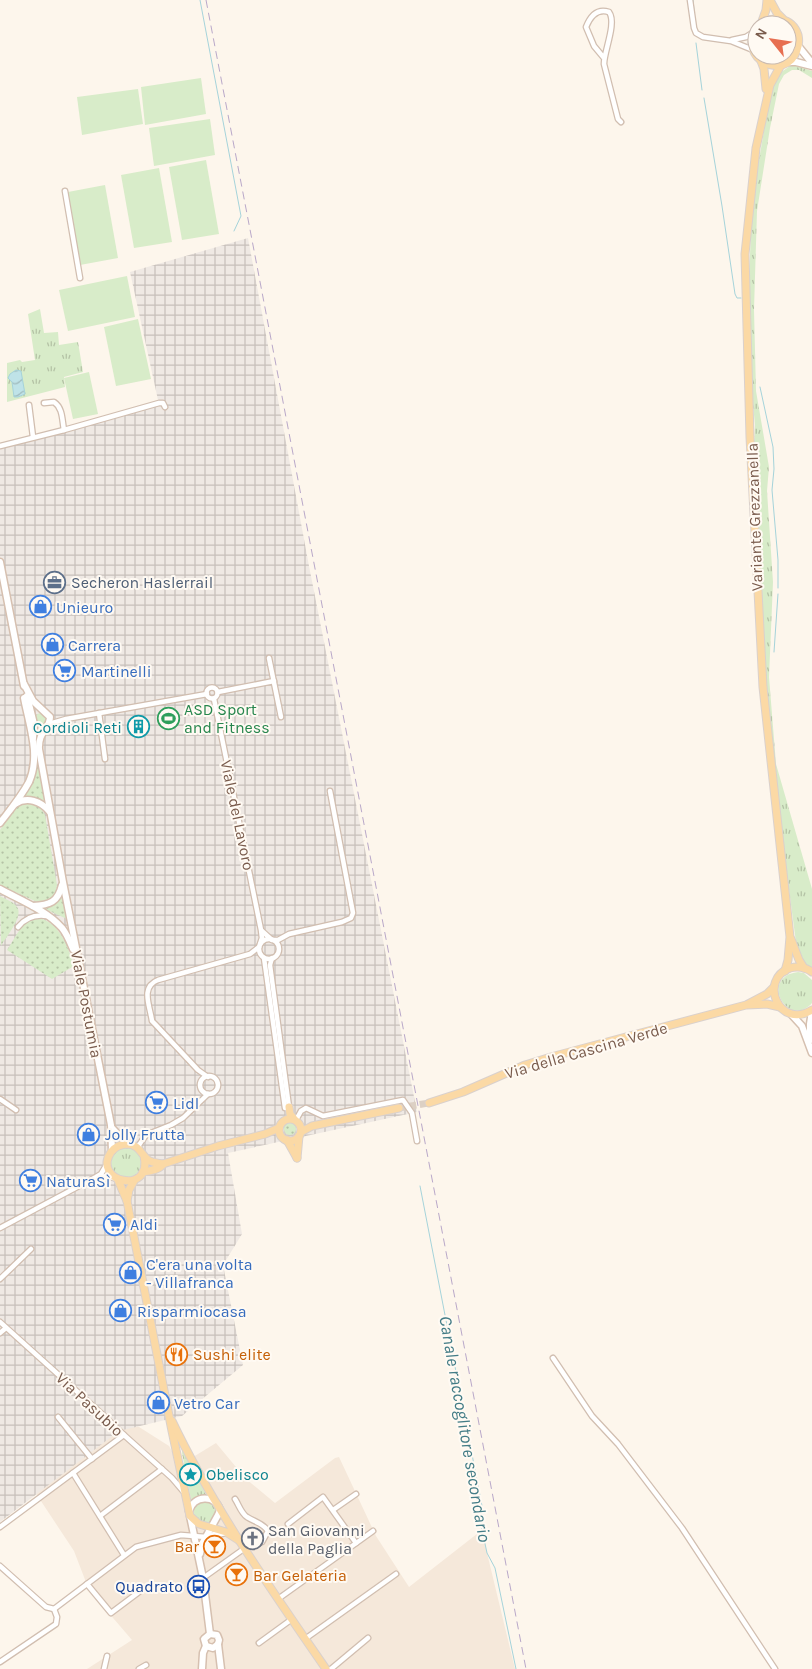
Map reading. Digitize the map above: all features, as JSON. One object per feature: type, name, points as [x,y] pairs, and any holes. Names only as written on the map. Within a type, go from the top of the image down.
[{"type":"main road","points":[[768,0],[778,15]]},
{"type":"main road","points":[[764,15],[768,0]]},
{"type":"main road","points":[[797,32],[799,39],[797,52]]},
{"type":"main road","points":[[799,47],[812,65]]},
{"type":"main road","points":[[797,63],[812,65]]},
{"type":"main road","name":"Variante Grezzanella","points":[[762,65],[766,82],[766,97]]},
{"type":"main road","points":[[770,65],[781,65]]},
{"type":"main road","name":"Variante Grezzanella","points":[[774,987],[778,978],[785,971],[790,937],[763,687],[749,388],[745,254],[756,148],[766,97],[781,65]]},
{"type":"main road","points":[[0,562],[24,684],[34,724],[33,770],[23,791],[0,823]]},
{"type":"main road","points":[[24,684],[33,701],[46,713]]},
{"type":"main road","points":[[24,684],[23,694],[33,738]]},
{"type":"main road","points":[[33,717],[36,712],[46,713]]},
{"type":"main road","name":"Viale Postumia","points":[[46,713],[50,720],[40,737],[39,749],[110,1125],[112,1151]]},
{"type":"main road","points":[[34,724],[38,728],[47,726]]},
{"type":"main road","points":[[13,805],[24,800],[34,801],[43,805],[51,815]]},
{"type":"main road","points":[[33,906],[46,906],[52,902],[59,896],[63,882]]},
{"type":"main road","points":[[0,889],[33,906],[62,928],[67,935],[79,967]]},
{"type":"main road","name":"Variante Grezzanella","points":[[790,937],[804,968]]},
{"type":"main road","points":[[785,971],[797,967],[812,972]]},
{"type":"main road","points":[[746,1005],[767,994],[774,987]]},
{"type":"main road","points":[[774,987],[775,998],[780,1007]]},
{"type":"main road","points":[[746,1005],[767,1004],[780,1007],[791,1014],[802,1026],[812,1051]]},
{"type":"main road","name":"Via della Cascina Verde","points":[[429,1103],[463,1092],[525,1065],[746,1005]]},
{"type":"main road","points":[[791,1014],[802,1014],[812,1011],[810,1024],[812,1051]]},
{"type":"main road","points":[[127,1201],[129,1190],[134,1180],[143,1172],[218,1146],[265,1134],[279,1128],[284,1120],[287,1108]]},
{"type":"main road","points":[[279,1128],[297,1158],[300,1134],[296,1121],[287,1108]]},
{"type":"main road","points":[[265,1134],[296,1139],[312,1126],[399,1108]]},
{"type":"main road","points":[[284,1120],[296,1121],[312,1126]]},
{"type":"main road","points":[[110,1125],[127,1144],[139,1149],[153,1163],[163,1164]]},
{"type":"main road","points":[[127,1144],[112,1151],[108,1164],[109,1170],[117,1179],[127,1201],[178,1460]]},
{"type":"main road","points":[[143,1172],[145,1166],[144,1156]]},
{"type":"main road","points":[[117,1179],[128,1182],[134,1180]]},
{"type":"main road","points":[[169,1414],[240,1541],[326,1669]]},
{"type":"main road","points":[[189,1451],[184,1448],[180,1449],[178,1479],[186,1494],[195,1537],[203,1578],[210,1634]]},
{"type":"main road","points":[[190,1513],[193,1503],[202,1498],[212,1500],[219,1506],[220,1513],[201,1547],[200,1563]]},
{"type":"main road","points":[[190,1513],[199,1524],[226,1532],[240,1541]]},
{"type":"main road","points":[[206,1537],[226,1532]]},
{"type":"main road","points":[[202,1669],[203,1654],[206,1646],[204,1639],[210,1634]]},
{"type":"main road","points":[[210,1634],[217,1636],[219,1640],[216,1646],[221,1667]]},
{"type":"main road","points":[[206,1646],[216,1646]]},
{"type":"street","points":[[690,0],[696,33],[703,37],[731,40],[747,36]]},
{"type":"street","points":[[604,58],[594,46],[586,27],[589,20],[596,13],[604,11],[609,12],[612,19],[604,64],[618,119],[622,122]]},
{"type":"street","points":[[731,40],[747,47]]},
{"type":"street","points":[[64,191],[80,278]]},
{"type":"street","points":[[44,403],[54,402],[61,409],[64,430]]},
{"type":"street","points":[[0,446],[159,403],[163,403],[165,407]]},
{"type":"street","points":[[29,405],[33,437]]},
{"type":"street","points":[[269,658],[281,717]]},
{"type":"street","points":[[218,692],[274,681]]},
{"type":"street","points":[[207,694],[208,690],[212,688],[218,692]]},
{"type":"street","points":[[207,694],[209,698],[214,699],[218,692]]},
{"type":"street","points":[[47,726],[66,719],[207,694]]},
{"type":"street","name":"Viale del Lavoro","points":[[214,699],[261,930],[260,945]]},
{"type":"street","points":[[46,713],[66,719]]},
{"type":"street","points":[[99,713],[105,759]]},
{"type":"street","points":[[198,1070],[202,1081],[201,1086],[206,1092],[214,1093],[218,1086],[215,1078],[208,1077],[198,1070],[152,1021],[148,987],[158,980],[250,954],[266,940],[278,940],[289,934],[342,922],[351,918],[353,913],[330,791]]},
{"type":"street","points":[[18,927],[27,918],[48,916]]},
{"type":"street","points":[[261,930],[278,947]]},
{"type":"street","points":[[284,937],[278,947],[277,954],[272,958],[270,966],[287,1108]]},
{"type":"street","points":[[260,945],[259,950],[263,957],[287,1108]]},
{"type":"street","points":[[250,954],[272,958]]},
{"type":"street","points":[[202,1081],[208,1077]]},
{"type":"street","points":[[139,1149],[139,1145],[146,1135],[163,1129],[182,1118],[206,1092]]},
{"type":"street","points":[[0,1099],[16,1110]]},
{"type":"street","points":[[296,1121],[301,1111],[306,1108],[323,1116],[403,1100],[412,1112],[417,1142]]},
{"type":"street","points":[[0,1228],[96,1177],[108,1164]]},
{"type":"street","points":[[96,1177],[108,1176],[117,1179]]},
{"type":"street","points":[[0,1279],[31,1249]]},
{"type":"street","name":"Via Pasubio","points":[[0,1322],[162,1469],[178,1479]]},
{"type":"street","points":[[0,1333],[6,1328]]},
{"type":"street","points":[[552,1358],[592,1416],[618,1444],[682,1528],[775,1669]]},
{"type":"street","points":[[58,1416],[92,1459]]},
{"type":"street","points":[[0,1527],[124,1435]]},
{"type":"street","points":[[100,1516],[162,1469]]},
{"type":"street","points":[[73,1473],[124,1555]]},
{"type":"street","points":[[332,1510],[356,1494]]},
{"type":"street","points":[[288,1524],[323,1497],[356,1543]]},
{"type":"street","points":[[203,1578],[245,1548],[262,1542],[268,1531],[264,1525],[247,1517],[235,1499]]},
{"type":"street","points":[[278,1599],[373,1531]]},
{"type":"street","points":[[54,1610],[136,1547],[185,1535],[206,1537]]},
{"type":"street","points":[[0,1566],[46,1607],[54,1610],[57,1617],[56,1624],[0,1662]]},
{"type":"street","points":[[305,1639],[396,1574]]},
{"type":"street","points":[[87,1584],[111,1613],[139,1592]]},
{"type":"street","points":[[259,1643],[292,1620]]},
{"type":"street","points":[[331,1669],[368,1638]]},
{"type":"street","points":[[104,1669],[107,1656]]},
{"type":"street","points":[[139,1669],[146,1665]]},
{"type":"shaded area","points":[[248,238],[309,566],[417,1112],[228,1153],[242,1234],[223,1265],[243,1365],[182,1416],[119,1431],[0,1522],[0,448],[71,431],[158,400],[130,272]]},
{"type":"shaded area","points":[[117,1413],[169,1446],[180,1465],[216,1443],[246,1479],[275,1503],[335,1458],[339,1457],[376,1536],[409,1587],[482,1530],[515,1669],[87,1669],[132,1640],[89,1590],[74,1551],[31,1486]]},
{"type":"green space","points":[[790,66],[797,66],[812,71],[812,78],[799,70],[792,70],[784,75],[779,84],[757,211],[754,310],[756,391],[769,467],[767,491],[773,582],[769,677],[776,764],[812,889],[812,970],[806,967],[797,950],[774,776],[760,600],[749,281],[756,177],[770,96],[777,75]]},
{"type":"green space","points":[[201,78],[206,114],[145,125],[141,87]]},
{"type":"green space","points":[[138,89],[143,124],[82,135],[77,97]]},
{"type":"green space","points":[[210,119],[215,155],[154,166],[149,128]]},
{"type":"green space","points":[[206,160],[219,234],[182,240],[169,167]]},
{"type":"green space","points":[[159,168],[172,242],[134,248],[121,175]]},
{"type":"green space","points":[[105,185],[118,258],[80,265],[68,192]]},
{"type":"green space","points":[[127,276],[135,317],[68,331],[59,290]]},
{"type":"green space","points":[[40,309],[44,333],[58,332],[59,345],[78,342],[83,372],[64,377],[65,387],[7,402],[7,363],[20,360],[22,362],[35,360],[28,314]]},
{"type":"green space","points":[[138,319],[151,379],[116,386],[104,327]]},
{"type":"green space","points":[[89,372],[98,414],[73,419],[64,378]]},
{"type":"green space","points":[[39,713],[43,713],[47,719],[43,725],[39,725],[35,721],[35,717]]},
{"type":"green space","points":[[37,764],[40,764],[45,805],[21,799],[36,773]]},
{"type":"green space","points":[[24,803],[37,806],[45,815],[57,885],[55,894],[50,899],[37,902],[0,885],[0,830],[16,808]]},
{"type":"green space","points":[[62,892],[67,919],[43,908]]},
{"type":"green space","points":[[0,896],[14,904],[19,911],[16,921],[1,946]]},
{"type":"green space","points":[[34,918],[43,919],[56,928],[69,950],[74,966],[52,979],[7,950],[25,923]]},
{"type":"green space","points":[[798,972],[804,973],[812,980],[812,1003],[803,1010],[794,1010],[786,1006],[781,1000],[779,991],[780,983],[786,976]]},
{"type":"green space","points":[[288,1123],[292,1123],[296,1129],[292,1135],[288,1135],[284,1131],[284,1127]]},
{"type":"green space","points":[[126,1148],[137,1152],[141,1163],[137,1174],[126,1178],[115,1174],[111,1163],[115,1152]]},
{"type":"green space","points":[[182,1451],[184,1451],[206,1495],[191,1499]]},
{"type":"green space","points":[[205,1501],[213,1504],[216,1512],[213,1520],[205,1523],[197,1520],[194,1512],[197,1504]]},
{"type":"water","points":[[16,370],[21,371],[25,394],[14,397],[12,382],[8,378]]},
{"type":"waterway","points":[[200,0],[241,216],[234,231]]},
{"type":"waterway","points":[[693,0],[694,10]]},
{"type":"waterway","points":[[696,43],[702,90]]},
{"type":"waterway","points":[[704,98],[735,294],[737,298],[741,298]]},
{"type":"waterway","points":[[760,387],[773,447],[774,469],[772,490],[778,560],[778,588]]},
{"type":"waterway","points":[[774,652],[778,594]]},
{"type":"waterway","name":"Canale raccoglitore secondario","points":[[420,1186],[482,1506],[483,1516],[481,1525],[487,1553],[495,1568],[516,1669]]},
{"type":"tunnel","points":[[399,1108],[429,1103]]},
{"type":"railway","points":[[206,0],[526,1669]]},
{"type":"place","name":"Secheron Haslerrail","points":[[55,582]]},
{"type":"place","name":"Unieuro","points":[[40,607]]},
{"type":"place","name":"Carrera","points":[[52,645]]},
{"type":"place","name":"Martinelli","points":[[65,671]]},
{"type":"place","name":"ASD Sport and Fitness","points":[[168,718]]},
{"type":"place","name":"Cordioli Reti","points":[[138,727]]},
{"type":"place","name":"Lidl","points":[[157,1103]]},
{"type":"place","name":"Jolly Frutta","points":[[89,1134]]},
{"type":"place","name":"NaturaSì","points":[[30,1181]]},
{"type":"place","name":"Aldi","points":[[114,1224]]},
{"type":"place","name":"C'era una volta - Villafranca","points":[[130,1273]]},
{"type":"place","name":"Risparmiocasa","points":[[121,1311]]},
{"type":"place","name":"Sushi elite","points":[[177,1354]]},
{"type":"place","name":"Vetro Car","points":[[158,1403]]},
{"type":"place","name":"Obelisco","points":[[190,1474]]},
{"type":"place","name":"San Giovanni della Paglia","points":[[252,1539]]},
{"type":"place","name":"Bar","points":[[215,1546]]},
{"type":"place","name":"Bar Gelateria","points":[[237,1575]]},
{"type":"place","name":"Quadrato","points":[[199,1586]]}]
